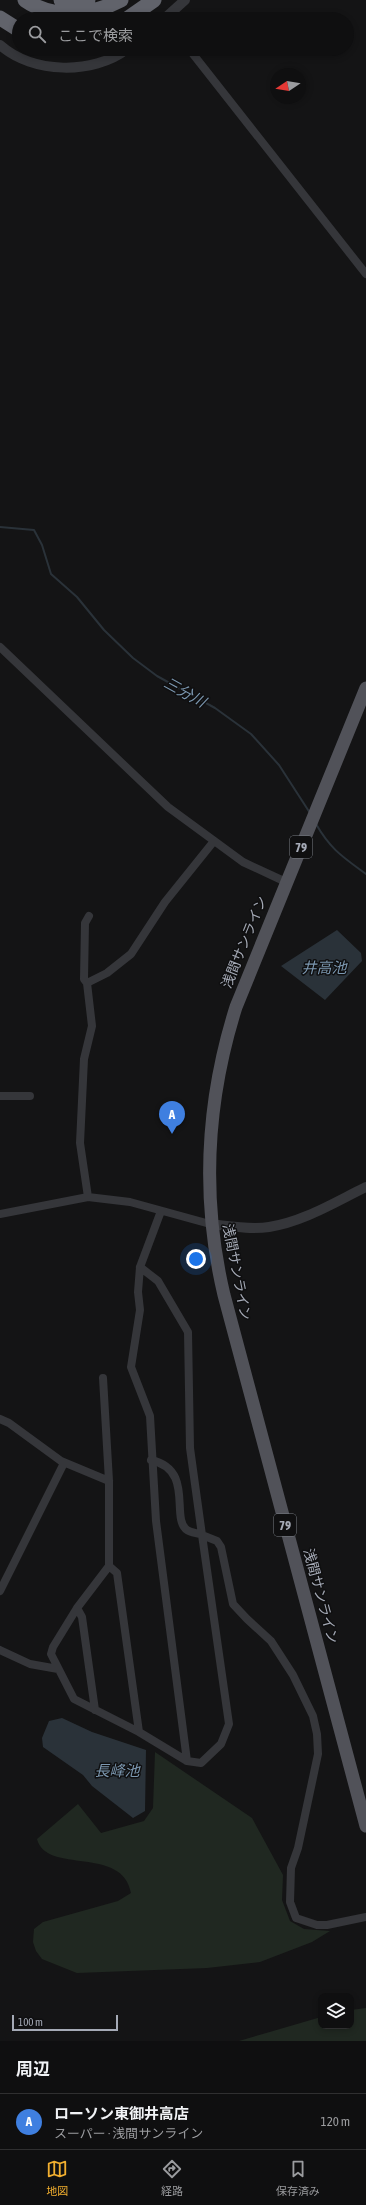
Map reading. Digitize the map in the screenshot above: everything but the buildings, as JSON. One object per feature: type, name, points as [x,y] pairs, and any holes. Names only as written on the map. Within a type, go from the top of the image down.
[{"type":"highway","points":[[13,0],[30,12]]},
{"type":"highway","points":[[25,0],[46,10],[58,12]]},
{"type":"highway","points":[[61,0],[88,0]]},
{"type":"highway","points":[[90,12],[121,0]]},
{"type":"highway","points":[[112,12],[133,0]]},
{"type":"highway","points":[[137,12],[154,0]]},
{"type":"highway","points":[[0,18],[12,26]]},
{"type":"main road","name":"浅間サンライン","points":[[366,688],[240,995],[221,1060],[210,1128],[209,1173],[210,1224],[218,1271],[233,1333],[366,1826]]},
{"type":"street","points":[[172,12],[185,0]]},
{"type":"street","points":[[0,45],[12,51]]},
{"type":"street","points":[[21,56],[32,62],[68,67],[105,62],[115,56]]},
{"type":"street","points":[[195,56],[366,274]]},
{"type":"street","points":[[0,647],[168,807],[243,862],[286,882]]},
{"type":"street","points":[[88,982],[107,973],[131,954],[165,902],[214,841]]},
{"type":"street","points":[[88,1197],[80,1143],[84,1059],[92,1026],[88,982],[84,979],[85,923],[89,916]]},
{"type":"street","points":[[0,1096],[30,1096]]},
{"type":"street","points":[[0,1214],[88,1197],[130,1202],[210,1224],[261,1228],[281,1224],[304,1216],[366,1188]]},
{"type":"street","points":[[161,1211],[140,1267],[138,1292],[140,1310],[131,1367],[150,1416],[151,1460],[156,1521],[187,1761]]},
{"type":"street","points":[[103,1378],[109,1481],[109,1566],[77,1608],[53,1647],[52,1654],[74,1699],[139,1732],[187,1761],[201,1763],[221,1744],[229,1724],[190,1448],[188,1332],[158,1281],[140,1267]]},
{"type":"street","points":[[0,1419],[9,1423],[64,1463],[109,1481]]},
{"type":"street","points":[[151,1460],[162,1462],[171,1469],[179,1497],[182,1524],[187,1530],[217,1541],[221,1547],[233,1604],[247,1620],[271,1641],[293,1675],[313,1716],[316,1728],[318,1754],[298,1848],[291,1868],[290,1902],[296,1918],[317,1925],[327,1926],[366,1917]]},
{"type":"street","points":[[0,1592],[64,1463]]},
{"type":"street","points":[[109,1566],[117,1573],[139,1732]]},
{"type":"street","points":[[77,1608],[82,1617],[95,1710]]},
{"type":"street","points":[[0,1650],[30,1664],[58,1669]]},
{"type":"shaded area","points":[[155,1752],[252,1818],[283,1875],[282,1900],[290,1921],[304,1929],[330,1931],[312,1942],[260,1962],[207,1968],[77,1973],[42,1959],[36,1951],[33,1942],[34,1929],[43,1922],[118,1901],[131,1893],[125,1878],[114,1869],[100,1864],[54,1856],[43,1850],[37,1839],[78,1804],[101,1833],[144,1821],[153,1808]]},
{"type":"shaded area","points":[[366,2008],[366,2041],[239,2041],[318,2018],[318,2029],[354,2029],[354,2010]]},
{"type":"water","name":"井高池","points":[[337,930],[361,953],[362,961],[325,1000],[281,966]]},
{"type":"water","name":"長峰池","points":[[62,1718],[92,1732],[146,1750],[145,1811],[133,1818],[92,1786],[83,1775],[43,1747],[42,1738],[49,1721]]},
{"type":"waterway","name":"三分川","points":[[0,527],[34,530],[42,545],[51,574],[77,597],[104,630],[133,658],[157,676],[215,708],[251,734],[279,765],[310,813]]},
{"type":"waterway","name":"三分川","points":[[316,824],[332,847],[366,874]]},
{"type":"place","name":"ローソン東御井高店","points":[[172,1134]]}]
